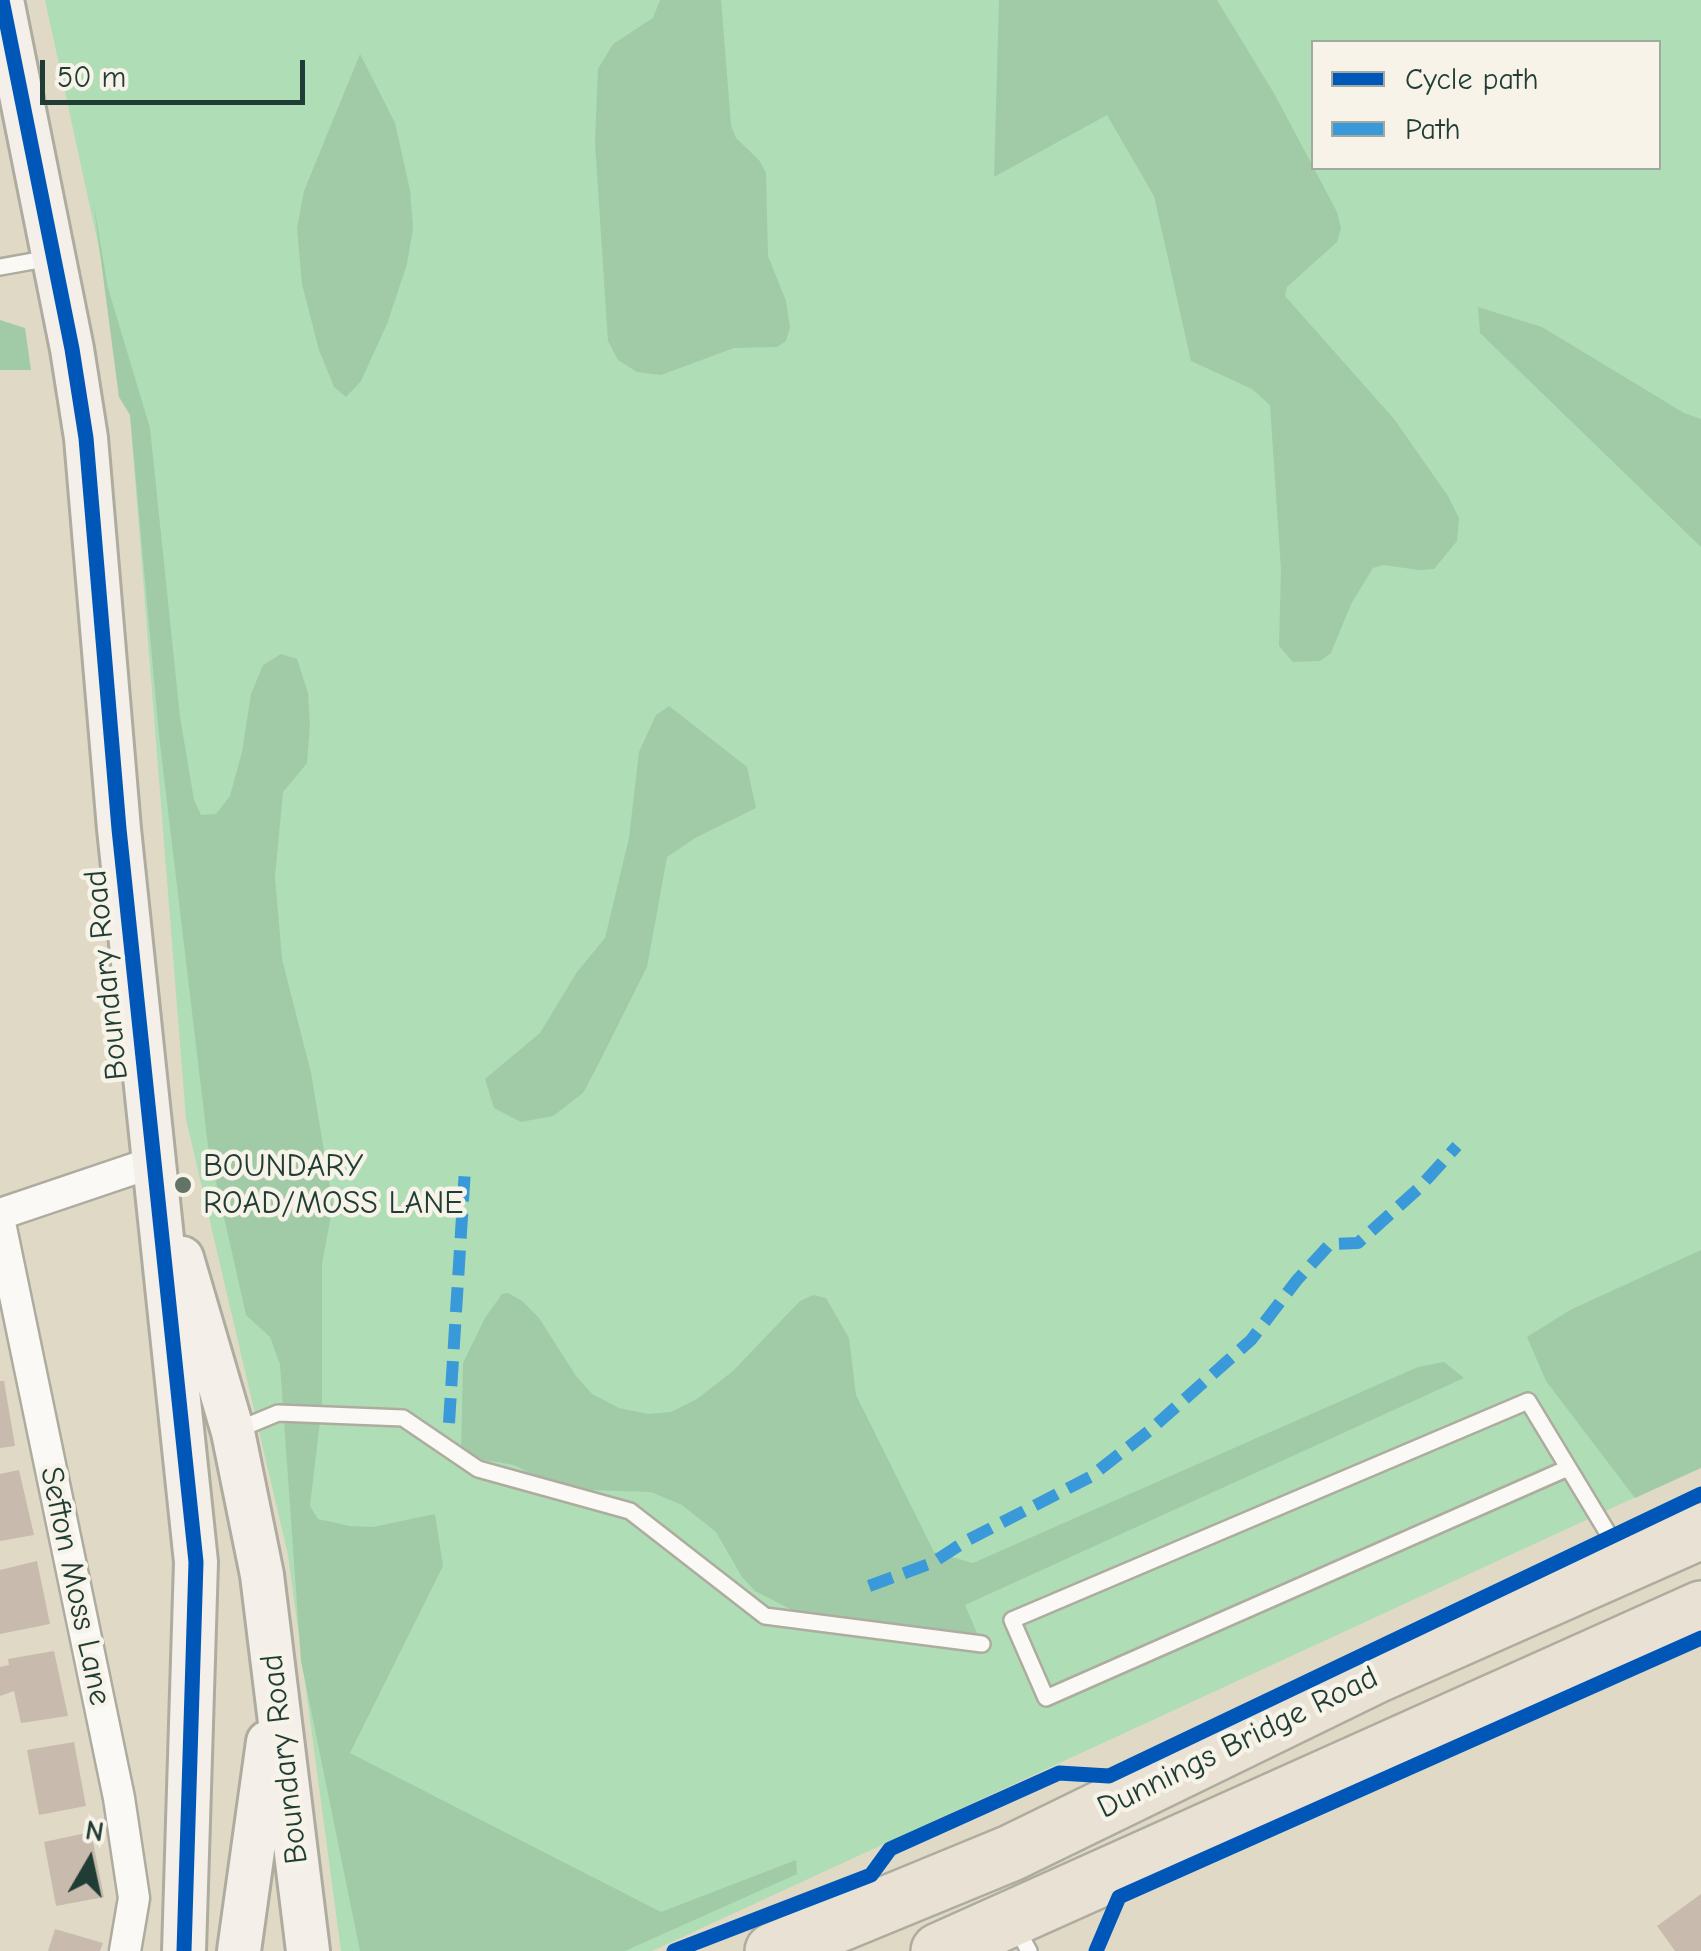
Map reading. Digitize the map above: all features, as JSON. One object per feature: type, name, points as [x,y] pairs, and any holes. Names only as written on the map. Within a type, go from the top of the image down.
[{"type":"highway","name":"Dunnings Bridge Road","points":[[773,1951],[1011,1853],[1378,1674],[1701,1530]]},
{"type":"highway","name":"Dunnings Bridge Road","points":[[939,1951],[1019,1935],[1701,1609]]},
{"type":"street","name":"Boundary Road","points":[[2,0],[86,438],[119,829],[196,1562],[184,1951]]},
{"type":"street","name":"Boundary Road","points":[[154,1162],[234,1432],[262,1574],[308,1951]]},
{"type":"street","points":[[0,1214],[154,1162]]},
{"type":"street","name":"Sefton Moss Lane","points":[[0,1223],[119,1798],[134,1898],[125,1951]]},
{"type":"street","points":[[239,1951],[277,1682]]},
{"type":"lane","points":[[0,267],[54,257]]},
{"type":"lane","points":[[1568,1468],[1046,1698],[1012,1620],[1528,1401],[1609,1536],[1625,1564]]},
{"type":"lane","points":[[234,1432],[278,1414],[402,1418],[478,1469],[630,1511],[765,1616],[982,1644]]},
{"type":"green space","points":[[45,0],[1701,0],[1701,1467],[652,1951],[341,1951],[288,1555],[186,1119],[127,377]]},
{"type":"green space","points":[[660,0],[721,0],[731,125],[736,138],[759,160],[766,173],[768,256],[786,301],[790,327],[786,341],[777,347],[734,348],[661,375],[637,372],[618,360],[608,341],[595,143],[598,69],[613,44],[653,18]]},
{"type":"green space","points":[[999,0],[1217,0],[1275,95],[1311,163],[1311,170],[1315,170],[1337,212],[1341,228],[1337,242],[1287,287],[1285,296],[1394,419],[1448,496],[1459,518],[1457,541],[1434,569],[1383,565],[1373,568],[1351,604],[1331,653],[1320,661],[1293,662],[1279,646],[1281,570],[1270,405],[1252,389],[1191,361],[1154,196],[1107,115],[994,177]]},
{"type":"green space","points":[[360,54],[395,123],[410,190],[413,228],[407,264],[387,324],[361,381],[346,397],[334,387],[319,350],[302,284],[297,228],[304,191]]},
{"type":"green space","points":[[93,200],[108,288],[150,428],[180,717],[194,800],[201,815],[216,814],[230,796],[251,694],[263,665],[281,654],[297,659],[308,693],[307,763],[283,792],[275,877],[282,959],[311,1073],[333,1205],[322,1264],[322,1404],[310,1506],[318,1519],[350,1526],[373,1527],[435,1514],[443,1566],[350,1753],[661,1912],[796,1860],[797,1874],[625,1951],[360,1951],[301,1661],[280,1364],[270,1337],[246,1315],[208,1146],[159,735],[130,415],[119,397]]},
{"type":"green space","points":[[1478,307],[1542,327],[1684,413],[1701,419],[1701,547],[1480,333]]},
{"type":"green space","points":[[0,320],[25,328],[31,370],[0,370]]},
{"type":"green space","points":[[669,706],[747,767],[756,808],[695,838],[667,857],[647,967],[583,1093],[553,1116],[521,1122],[494,1108],[485,1079],[540,1033],[577,972],[605,938],[629,838],[639,752],[656,715]]},
{"type":"green space","points":[[1701,1250],[1701,1468],[1635,1498],[1546,1381],[1527,1337],[1570,1310]]},
{"type":"green space","points":[[508,1293],[539,1318],[592,1394],[619,1408],[649,1414],[671,1412],[697,1399],[733,1371],[800,1301],[813,1295],[826,1298],[849,1338],[856,1395],[934,1552],[973,1563],[1418,1367],[1444,1362],[1464,1378],[965,1605],[977,1633],[812,1620],[755,1591],[742,1577],[716,1532],[682,1505],[651,1492],[561,1489],[514,1465],[461,1456],[463,1363],[485,1318],[502,1294]]},
{"type":"building","points":[[0,1381],[4,1381],[15,1446],[0,1448]]},
{"type":"building","points":[[19,1470],[34,1535],[0,1541],[0,1474]]},
{"type":"building","points":[[37,1561],[50,1624],[0,1634],[0,1570]]},
{"type":"building","points":[[54,1651],[68,1716],[21,1723],[14,1691],[0,1696],[0,1667],[9,1665],[8,1659]]},
{"type":"building","points":[[74,1742],[86,1806],[39,1815],[27,1750]]},
{"type":"building","points":[[91,1832],[104,1897],[56,1906],[44,1842]]},
{"type":"building","points":[[1701,1894],[1701,1951],[1675,1951],[1657,1926]]},
{"type":"building","points":[[55,1929],[103,1943],[100,1951],[48,1951]]},
{"type":"marked path","points":[[869,1586],[932,1563],[966,1541],[1090,1477],[1149,1431],[1251,1340],[1330,1244],[1358,1243],[1418,1189],[1457,1146]]},
{"type":"marked path","points":[[449,1423],[465,1169]]},
{"type":"cycle path","points":[[2,0],[72,349],[86,438],[119,829],[196,1562],[184,1951]]},
{"type":"cycle path","points":[[674,1951],[871,1875],[890,1849],[1059,1773],[1109,1776],[1701,1494]]},
{"type":"cycle path","points":[[1096,1951],[1119,1897],[1701,1638]]},
{"type":"place","name":"BOUNDARY ROAD/MOSS LANE","points":[[183,1185]]}]
